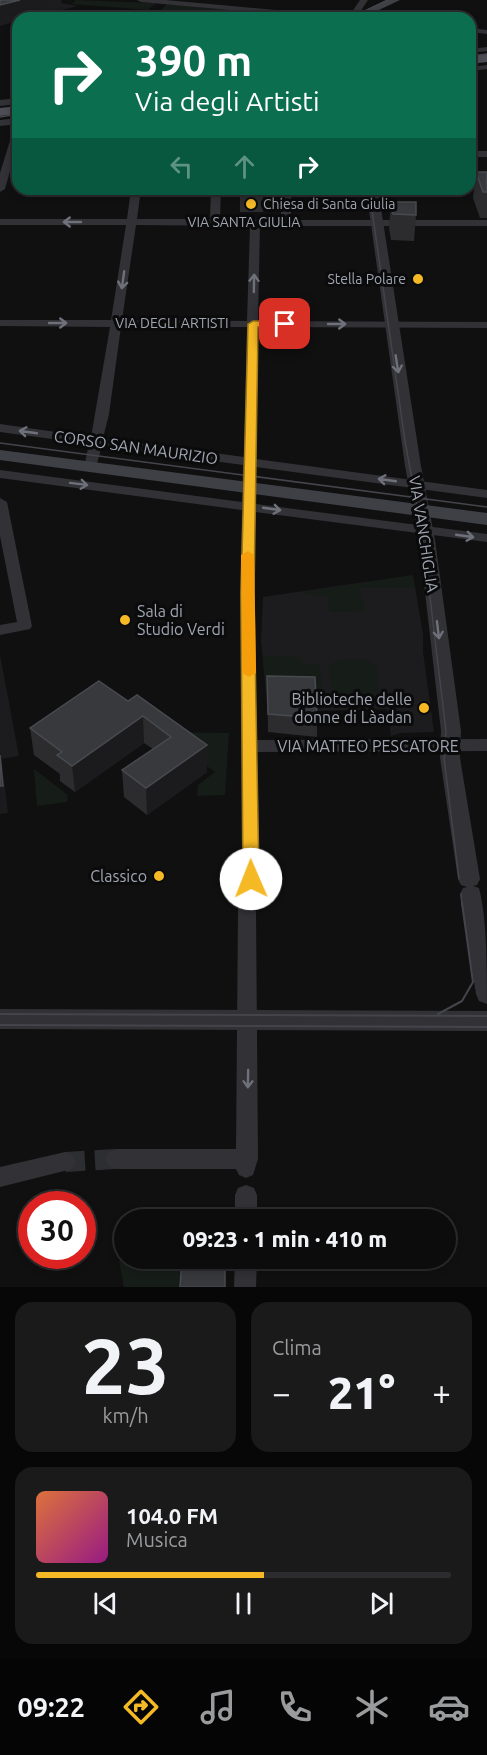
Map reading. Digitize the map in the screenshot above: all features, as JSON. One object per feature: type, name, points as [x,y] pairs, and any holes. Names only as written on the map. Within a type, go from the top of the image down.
[{"type":"main road","points":[[366,12],[395,0]]},
{"type":"main road","points":[[378,12],[405,0]]},
{"type":"main road","name":"CORSO SAN MAURIZIO","points":[[0,455],[90,467],[248,497],[423,521],[487,519]]},
{"type":"street","points":[[141,0],[252,12]]},
{"type":"street","points":[[167,1],[159,9],[185,12]]},
{"type":"street","points":[[0,123],[12,114]]},
{"type":"street","points":[[0,189],[12,149]]},
{"type":"street","points":[[0,153],[11,153]]},
{"type":"street","points":[[90,467],[98,442],[135,195]]},
{"type":"street","points":[[215,222],[216,195]]},
{"type":"street","points":[[286,195],[286,222]]},
{"type":"street","name":"VIA VANCHIGLIA","points":[[373,195],[423,521],[451,731],[450,758],[487,994]]},
{"type":"street","name":"VIA SANTA GIULIA","points":[[0,222],[487,223]]},
{"type":"street","points":[[116,1159],[247,1163],[250,894],[248,497],[255,222]]},
{"type":"street","name":"VIA DEGLI ARTISTI","points":[[0,323],[487,325]]},
{"type":"street","name":"CORSO SAN MAURIZIO","points":[[0,428],[487,494]]},
{"type":"street","name":"CORSO SAN MAURIZIO","points":[[0,474],[248,497]]},
{"type":"street","points":[[0,502],[25,626],[0,630]]},
{"type":"street","name":"CORSO SAN MAURIZIO","points":[[423,521],[487,538]]},
{"type":"street","name":"VIA MATTEO PESCATORE","points":[[250,746],[487,746]]},
{"type":"street","points":[[12,1019],[487,1021]]},
{"type":"street","points":[[0,1177],[65,1162]]},
{"type":"street","points":[[246,1195],[246,1209]]},
{"type":"street","points":[[245,1287],[246,1269]]},
{"type":"shaded area","points":[[0,0],[62,0],[61,3],[78,6],[54,12],[12,12],[12,23],[0,26]]},
{"type":"shaded area","points":[[76,0],[156,3],[148,10],[72,4]]},
{"type":"shaded area","points":[[167,4],[248,12],[183,12],[161,10]]},
{"type":"shaded area","points":[[413,575],[423,634],[423,652],[434,732],[400,733],[391,736],[387,709],[314,711],[314,695],[266,694],[261,641],[263,597]]},
{"type":"shaded area","points":[[413,575],[414,588],[359,588],[366,611],[330,612],[328,597],[300,593]]},
{"type":"shaded area","points":[[0,655],[19,756],[0,759]]},
{"type":"shaded area","points":[[263,656],[299,657],[303,659],[303,664],[320,664],[322,692],[266,690]]},
{"type":"shaded area","points":[[340,659],[366,659],[378,666],[378,697],[341,698],[331,691],[329,666]]},
{"type":"shaded area","points":[[169,732],[229,733],[225,795],[197,796],[198,785],[215,772],[169,739]]},
{"type":"shaded area","points":[[34,769],[68,795],[67,802],[37,806]]},
{"type":"shaded area","points":[[121,1269],[183,1269],[182,1287],[124,1287]]},
{"type":"building","points":[[0,0],[20,0],[0,5]]},
{"type":"building","points":[[476,172],[487,172],[487,192],[483,192]]},
{"type":"building","points":[[391,202],[416,202],[416,215],[393,214]]},
{"type":"building","points":[[267,676],[315,677],[317,718],[268,714]]},
{"type":"building","points":[[99,681],[128,701],[137,695],[207,745],[146,788],[122,770],[171,737],[143,716],[72,766],[57,755],[62,752],[30,728]]},
{"type":"building","points":[[0,755],[3,786],[0,786]]},
{"type":"building","points":[[181,1269],[225,1269],[225,1287],[180,1287]]},
{"type":"tunnel","points":[[65,1162],[116,1159]]},
{"type":"tram line","points":[[363,12],[388,0]]},
{"type":"tram line","points":[[476,55],[487,54]]},
{"type":"tram line","points":[[0,117],[12,115]]},
{"type":"tram line","points":[[370,195],[405,441],[415,498]]},
{"type":"tram line","points":[[0,443],[415,498]]},
{"type":"tram line","points":[[415,498],[487,507]]},
{"type":"tram line","points":[[415,498],[423,539],[446,731],[444,758],[459,879]]},
{"type":"tram line","points":[[461,894],[462,905]]},
{"type":"tram line","points":[[438,1014],[462,1001],[473,982],[462,903]]},
{"type":"tram line","points":[[0,1014],[487,1016]]},
{"type":"tram line","points":[[0,1025],[487,1027]]},
{"type":"slow traffic","points":[[248,555],[249,673]]},
{"type":"place","name":"Chiesa di Santa Giulia","points":[[251,204]]},
{"type":"place","name":"Stella Polare","points":[[418,279]]},
{"type":"place","name":"Sala di Studio Verdi","points":[[125,620]]},
{"type":"place","name":"Biblioteche delle donne di Làadan","points":[[424,708]]},
{"type":"place","name":"Classico","points":[[159,876]]},
{"type":"route","points":[[251,879],[247,593],[253,324],[285,324]]}]
